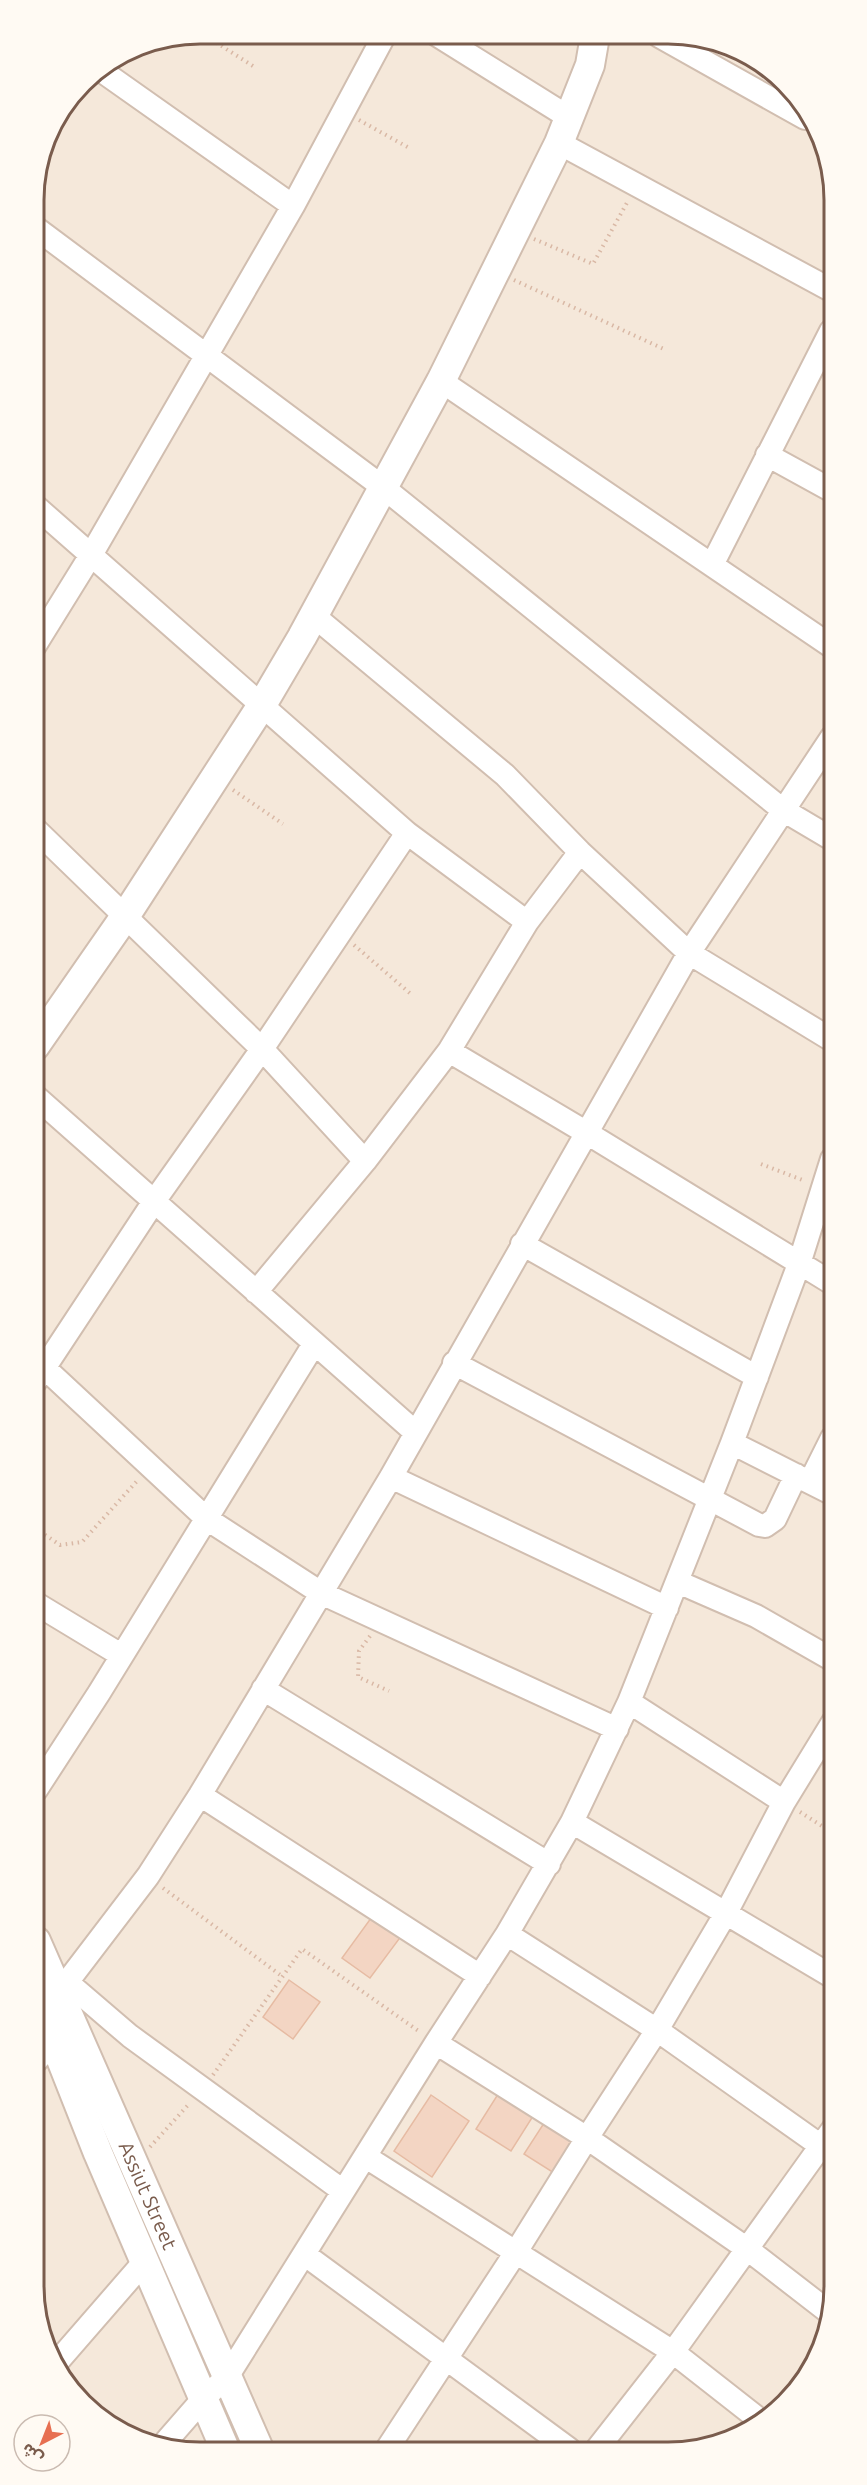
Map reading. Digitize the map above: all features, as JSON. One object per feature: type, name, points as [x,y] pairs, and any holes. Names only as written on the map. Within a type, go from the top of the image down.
[{"type":"street","points":[[44,631],[91,555],[293,206],[380,44]]},
{"type":"street","points":[[450,44],[637,185],[824,286]]},
{"type":"street","points":[[44,1032],[126,915],[215,778],[262,705],[314,616],[441,381],[565,131],[590,65],[594,44]]},
{"type":"street","points":[[673,44],[797,114]]},
{"type":"street","points":[[107,75],[293,206]]},
{"type":"street","points":[[44,234],[384,488],[783,810],[824,834]]},
{"type":"street","points":[[712,564],[824,345]]},
{"type":"street","points":[[441,381],[824,641]]},
{"type":"street","points":[[767,455],[824,485]]},
{"type":"street","points":[[44,513],[407,833],[527,922]]},
{"type":"street","points":[[314,616],[505,775],[580,852],[689,953],[824,1035]]},
{"type":"street","points":[[344,2191],[130,2036],[54,1991],[148,1876],[200,1795],[391,1477],[689,953],[824,748]]},
{"type":"street","points":[[44,1360],[262,1049],[407,833]]},
{"type":"street","points":[[44,837],[262,1049],[365,1161]]},
{"type":"street","points":[[256,1292],[365,1161],[449,1051],[527,922],[580,852]]},
{"type":"street","points":[[449,1051],[587,1132],[823,1278]]},
{"type":"street","points":[[44,1104],[415,1432]]},
{"type":"street","points":[[168,2439],[203,2399],[227,2377],[507,1934],[572,1822],[629,1702],[678,1582],[799,1264],[823,1188]]},
{"type":"street","points":[[522,1244],[757,1377]]},
{"type":"street","points":[[44,1777],[314,1344]]},
{"type":"street","points":[[454,1363],[759,1525],[765,1526],[775,1519],[823,1450]]},
{"type":"street","points":[[44,1374],[207,1519],[321,1593],[383,1619],[617,1729]]},
{"type":"street","points":[[732,1443],[823,1489]]},
{"type":"street","points":[[391,1477],[667,1608]]},
{"type":"street","points":[[678,1582],[756,1616],[823,1654]]},
{"type":"street","points":[[44,1608],[121,1655]]},
{"type":"street","points":[[262,1689],[549,1864]]},
{"type":"street","points":[[629,1702],[784,1802]]},
{"type":"street","points":[[392,2442],[657,2030],[726,1913],[784,1802],[823,1738]]},
{"type":"street","points":[[200,1795],[480,1976]]},
{"type":"street","points":[[572,1822],[823,1971]]},
{"type":"street","points":[[507,1934],[823,2136]]},
{"type":"street","name":"Assiut Street","points":[[44,1963],[54,1991],[256,2442]]},
{"type":"street","name":"Assiut Street","points":[[54,1991],[45,2051],[98,2154],[222,2442]]},
{"type":"street","points":[[436,2043],[587,2138],[746,2248],[822,2307]]},
{"type":"street","points":[[602,2442],[673,2352],[823,2143]]},
{"type":"street","points":[[366,2157],[673,2352],[754,2415]]},
{"type":"street","points":[[304,2254],[559,2442]]},
{"type":"street","points":[[61,2358],[145,2261]]},
{"type":"path","points":[[218,44],[253,66]]},
{"type":"path","points":[[343,111],[411,149]]},
{"type":"path","points":[[514,231],[593,264],[637,185]]},
{"type":"path","points":[[495,272],[666,350]]},
{"type":"path","points":[[215,778],[283,824]]},
{"type":"path","points":[[339,933],[412,995]]},
{"type":"path","points":[[761,1164],[823,1188]]},
{"type":"path","points":[[44,1534],[60,1545],[82,1542],[149,1467]]},
{"type":"path","points":[[383,1619],[359,1651],[358,1677],[388,1691]]},
{"type":"path","points":[[784,1802],[823,1827]]},
{"type":"path","points":[[148,1876],[283,1977]]},
{"type":"path","points":[[134,2166],[202,2090],[302,1949],[436,2043]]},
{"type":"shaded area","points":[[189,44],[678,44],[698,46],[736,60],[754,70],[778,89],[803,122],[821,169],[824,200],[823,2296],[821,2316],[812,2345],[803,2364],[785,2388],[746,2421],[698,2439],[668,2442],[200,2442],[169,2439],[121,2421],[89,2396],[64,2364],[46,2316],[44,2296],[44,189],[55,140],[64,121],[89,89],[113,70],[140,55],[169,46]]},
{"type":"building","points":[[374,1914],[402,1935],[370,1978],[342,1958]]},
{"type":"building","points":[[289,1980],[320,2002],[293,2039],[263,2017]]},
{"type":"building","points":[[500,2091],[535,2113],[511,2151],[476,2129]]},
{"type":"building","points":[[431,2095],[469,2121],[432,2177],[394,2151]]},
{"type":"building","points":[[546,2120],[576,2139],[554,2173],[524,2154]]}]
